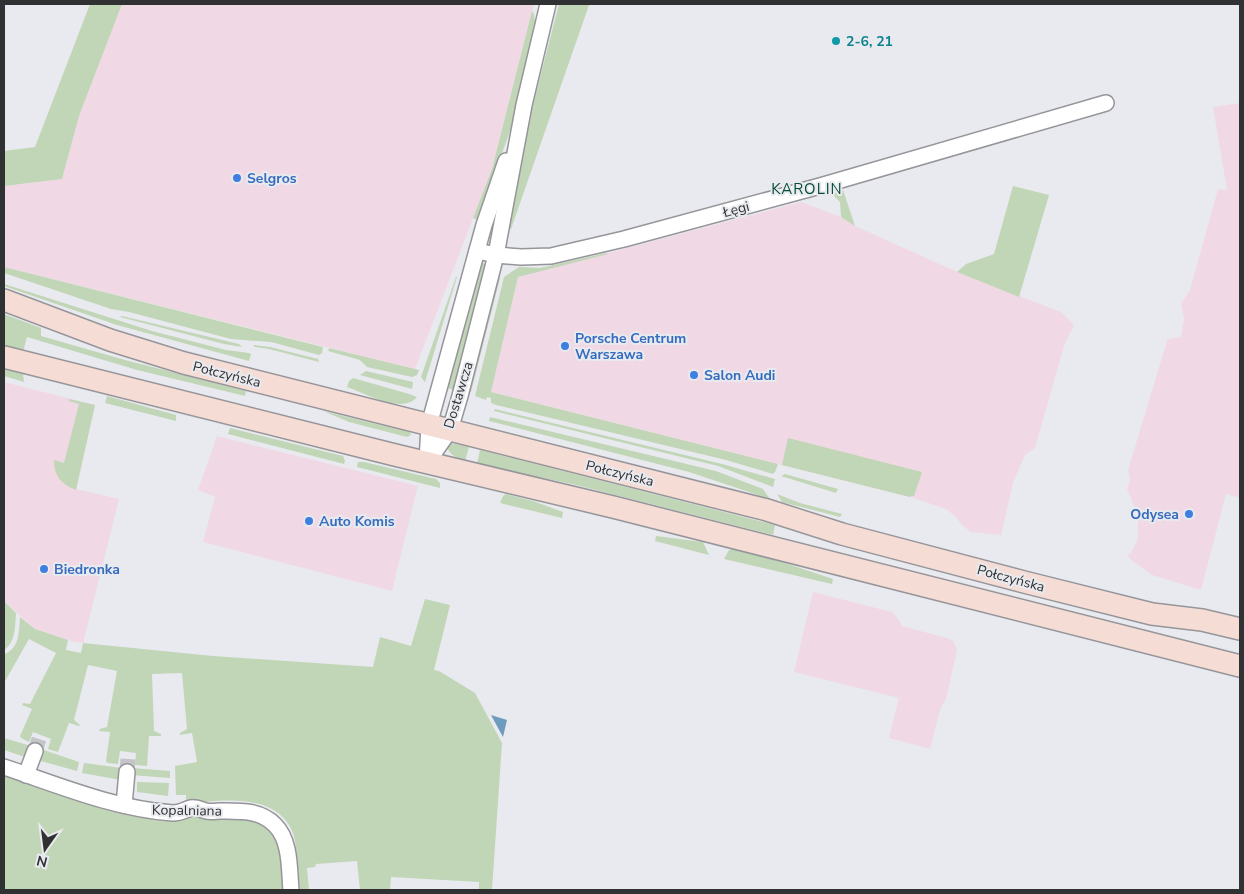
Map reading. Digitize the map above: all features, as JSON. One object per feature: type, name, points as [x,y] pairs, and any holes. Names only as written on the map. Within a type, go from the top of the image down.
[{"type":"main road","name":"Połczyńska","points":[[4,300],[151,354],[767,510],[842,534],[1028,583],[1152,614],[1202,620],[1240,629]]},
{"type":"main road","name":"Połczyńska","points":[[4,357],[427,463],[604,505],[1240,666]]},
{"type":"street","name":"Dostawcza","points":[[427,463],[450,430],[496,255],[524,105],[548,4]]},
{"type":"street","name":"Łęgi","points":[[477,251],[521,257],[551,256],[624,239],[820,186],[1106,103]]},
{"type":"street","name":"Dostawcza","points":[[427,463],[429,425],[484,225],[524,105]]},
{"type":"street","points":[[26,775],[35,751]]},
{"type":"street","name":"Kopalniana","points":[[4,768],[124,805],[173,813],[191,808],[200,808],[207,811],[248,811],[261,815],[274,824],[281,833],[285,843],[291,890]]},
{"type":"street","points":[[124,805],[127,772]]},
{"type":"shaded area","points":[[122,4],[534,4],[492,169],[415,369],[4,267],[4,186],[62,179],[79,116]]},
{"type":"shaded area","points":[[1240,103],[1240,498],[1226,494],[1201,590],[1152,575],[1130,559],[1127,554],[1131,553],[1138,539],[1138,515],[1127,489],[1130,480],[1128,470],[1167,341],[1168,339],[1181,337],[1184,319],[1181,304],[1190,290],[1218,189],[1227,190],[1213,107]]},
{"type":"shaded area","points":[[801,202],[841,217],[855,226],[964,275],[1061,312],[1074,325],[1064,346],[1035,448],[1025,455],[1013,483],[1001,535],[971,532],[946,509],[910,497],[491,392],[518,277]]},
{"type":"shaded area","points":[[4,382],[95,405],[76,489],[119,499],[83,643],[74,642],[35,629],[4,601]]},
{"type":"shaded area","name":"Auto Komis","points":[[217,436],[418,486],[392,591],[203,542],[215,497],[198,490]]},
{"type":"shaded area","points":[[813,592],[892,612],[902,626],[953,641],[957,650],[946,700],[941,707],[930,749],[889,738],[899,698],[794,672]]},
{"type":"green space","points":[[90,4],[122,4],[79,116],[62,179],[4,186],[4,151],[35,147]]},
{"type":"green space","points":[[559,4],[589,5],[511,229],[505,229],[522,147]]},
{"type":"green space","points":[[532,11],[536,31],[510,131],[478,220],[473,218],[492,169]]},
{"type":"green space","points":[[1013,186],[1049,195],[1019,297],[957,272],[966,264],[994,254]]},
{"type":"green space","points":[[843,190],[855,226],[841,217],[840,202],[832,194]]},
{"type":"green space","points":[[608,254],[518,277],[491,392],[778,464],[773,474],[726,460],[496,405],[491,403],[491,398],[487,397],[486,400],[475,396],[504,277],[519,267],[540,268]]},
{"type":"green space","points":[[482,263],[486,264],[454,390],[445,387]]},
{"type":"green space","points":[[4,267],[323,347],[322,353],[319,355],[271,342],[231,339],[111,309],[4,273]]},
{"type":"green space","points":[[457,277],[425,382],[421,377]]},
{"type":"green space","points":[[497,278],[500,278],[471,392],[466,394]]},
{"type":"green space","points":[[4,284],[152,331],[226,350],[249,353],[251,354],[249,361],[117,325],[4,286]]},
{"type":"green space","points":[[4,314],[41,328],[41,336],[246,391],[245,396],[137,370],[27,337],[23,352],[4,348]]},
{"type":"green space","points":[[120,317],[239,344],[242,347]]},
{"type":"green space","points":[[253,345],[270,347],[318,359],[319,362],[255,347]]},
{"type":"green space","points":[[329,348],[419,370],[417,375],[412,377],[367,367],[360,360],[328,351]]},
{"type":"green space","points":[[4,367],[23,372],[24,382],[4,376]]},
{"type":"green space","points":[[366,371],[413,382],[412,389],[360,375]]},
{"type":"green space","points":[[353,378],[417,397],[410,402],[402,404],[383,401],[347,387],[349,381]]},
{"type":"green space","points":[[107,396],[176,415],[176,421],[105,403]]},
{"type":"green space","points":[[69,399],[95,405],[76,490],[60,479],[54,466],[54,460],[64,463],[79,404],[69,401]]},
{"type":"green space","points":[[495,409],[722,464],[775,479],[773,487],[718,466],[494,411]]},
{"type":"green space","points":[[323,411],[410,432],[411,435],[407,437],[349,422]]},
{"type":"green space","points":[[490,417],[716,471],[763,489],[770,499],[689,472],[489,421]]},
{"type":"green space","points":[[230,428],[343,456],[345,461],[344,464],[228,434]]},
{"type":"green space","points":[[788,438],[922,472],[914,496],[910,497],[782,465]]},
{"type":"green space","points":[[451,443],[469,447],[465,461],[451,454],[447,446]]},
{"type":"green space","points":[[480,450],[775,525],[773,535],[572,484],[477,464]]},
{"type":"green space","points":[[358,462],[436,479],[440,483],[440,488],[357,467]]},
{"type":"green space","points":[[785,474],[838,489],[836,493],[781,476]]},
{"type":"green space","points":[[506,494],[563,512],[562,518],[500,503]]},
{"type":"green space","points":[[777,494],[800,503],[842,514],[840,517],[782,502]]},
{"type":"green space","points":[[656,536],[703,542],[709,555],[655,541]]},
{"type":"green space","points":[[733,549],[773,559],[833,579],[832,584],[724,559],[729,550]]},
{"type":"green space","points":[[425,599],[450,605],[434,670],[439,671],[475,693],[502,743],[492,890],[479,890],[479,882],[391,877],[390,890],[360,890],[357,861],[316,864],[315,867],[307,868],[309,890],[300,890],[295,839],[285,820],[274,811],[261,805],[247,802],[215,801],[186,804],[186,795],[176,795],[175,766],[197,762],[192,733],[180,735],[180,733],[187,729],[182,673],[152,674],[154,731],[161,734],[161,736],[149,736],[147,766],[135,765],[136,753],[120,751],[118,764],[107,763],[106,761],[110,732],[99,731],[107,727],[117,671],[88,665],[74,720],[80,725],[69,723],[58,752],[48,749],[51,739],[33,732],[29,742],[20,736],[32,709],[22,705],[23,703],[30,704],[56,653],[29,639],[4,683],[4,654],[9,652],[16,644],[20,617],[35,629],[68,640],[66,650],[81,653],[83,643],[213,656],[373,667],[380,637],[411,646]]},
{"type":"green space","points":[[4,601],[16,613],[13,638],[4,650]]},
{"type":"green space","points":[[4,738],[31,746],[25,757],[4,750]]},
{"type":"green space","points":[[41,749],[79,762],[77,771],[37,760]]},
{"type":"green space","points":[[84,763],[122,768],[121,780],[82,773]]},
{"type":"green space","points":[[132,768],[170,771],[170,778],[131,775]]},
{"type":"green space","points":[[4,775],[119,812],[163,820],[179,820],[192,813],[241,817],[254,820],[265,827],[274,837],[280,852],[284,890],[4,890]]},
{"type":"green space","points":[[137,782],[169,783],[168,796],[137,792]]},
{"type":"water","points":[[491,715],[507,720],[503,737]]},
{"type":"tunnel","points":[[35,751],[39,739]]},
{"type":"tunnel","points":[[127,772],[128,759]]},
{"type":"place","name":"2-6, 21","points":[[836,41]]},
{"type":"place","name":"Selgros","points":[[237,178]]},
{"type":"place","name":"Porsche Centrum Warszawa","points":[[565,346]]},
{"type":"place","name":"Salon Audi","points":[[694,375]]},
{"type":"place","name":"Odysea","points":[[1189,514]]},
{"type":"place","name":"Auto Komis","points":[[309,521]]},
{"type":"place","name":"Biedronka","points":[[44,569]]},
{"type":"district","name":"KAROLIN","points":[[807,189]]}]
